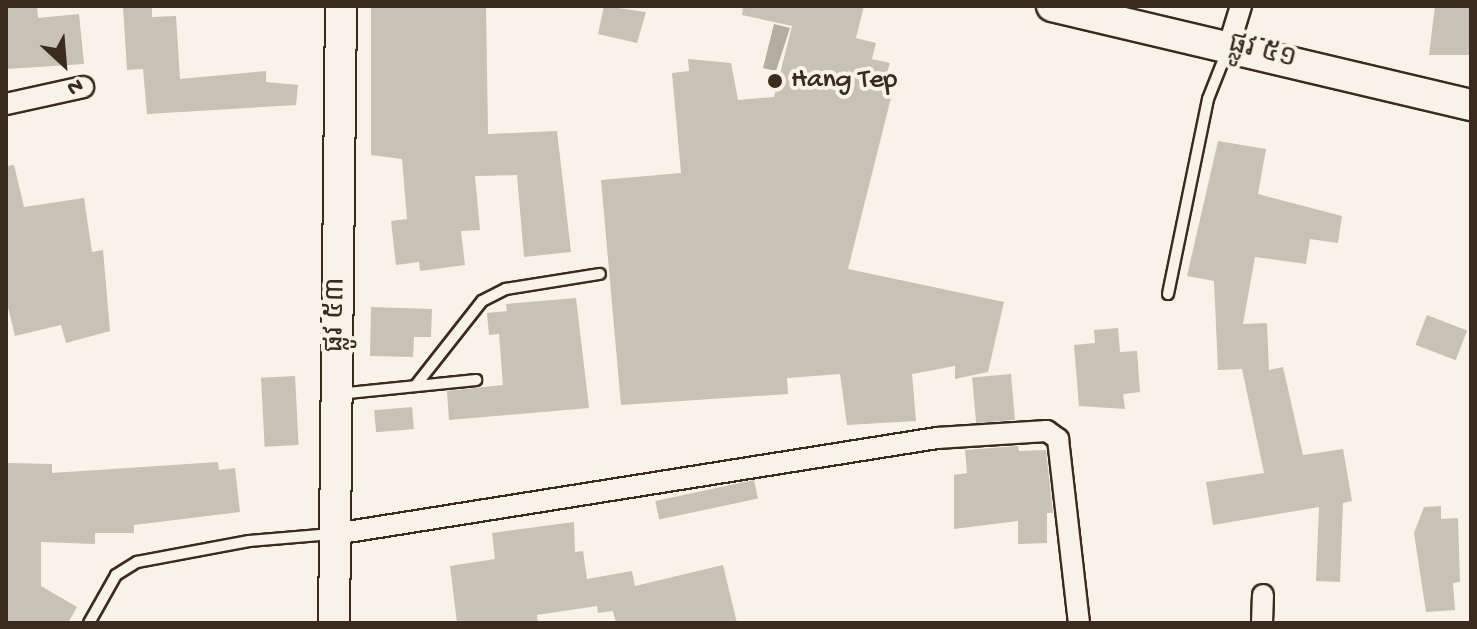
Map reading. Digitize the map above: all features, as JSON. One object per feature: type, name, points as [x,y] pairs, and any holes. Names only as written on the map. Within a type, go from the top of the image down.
[{"type":"street","name":"ផ្លូវ ៥៣","points":[[334,623],[341,6]]},
{"type":"street","name":"ផ្លូវ ៥១","points":[[1052,6],[1229,45],[1471,105]]},
{"type":"street","points":[[1229,45],[1241,6]]},
{"type":"street","points":[[6,104],[83,87]]},
{"type":"street","points":[[335,534],[937,438],[1047,431],[1058,439],[1079,623]]},
{"type":"street","points":[[1262,623],[1263,595]]},
{"type":"lane","points":[[1168,294],[1208,99],[1229,45]]},
{"type":"lane","points":[[416,385],[482,301],[506,289],[600,274]]},
{"type":"lane","points":[[336,394],[476,380]]},
{"type":"lane","points":[[89,623],[116,575],[137,562],[249,541],[335,534]]},
{"type":"shaded area","points":[[774,24],[790,28],[776,71],[763,68]]},
{"type":"building","points":[[6,6],[37,6],[38,18],[79,14],[84,64],[6,69]]},
{"type":"building","points":[[123,6],[152,6],[152,17],[176,16],[180,79],[266,71],[266,82],[298,85],[296,105],[147,114],[143,69],[127,70]]},
{"type":"building","points":[[371,6],[486,6],[488,134],[557,131],[571,252],[524,257],[517,175],[475,176],[480,230],[461,231],[465,265],[420,271],[419,262],[396,265],[391,221],[407,219],[402,159],[371,155]]},
{"type":"building","points":[[604,6],[646,12],[637,43],[598,34]]},
{"type":"building","points":[[743,6],[864,6],[856,38],[876,43],[872,59],[890,63],[884,83],[894,86],[848,269],[1004,302],[988,372],[955,379],[955,366],[912,374],[916,421],[847,425],[840,374],[787,378],[788,394],[621,405],[601,180],[681,173],[672,73],[689,71],[688,59],[731,63],[738,100],[774,97],[792,26],[742,15]]},
{"type":"building","points":[[1435,6],[1471,6],[1471,55],[1429,55]]},
{"type":"building","points":[[1218,141],[1266,149],[1258,194],[1342,216],[1338,243],[1310,239],[1306,264],[1255,257],[1243,324],[1267,323],[1269,370],[1283,367],[1303,455],[1343,449],[1352,501],[1343,503],[1340,582],[1316,581],[1319,507],[1213,525],[1206,482],[1264,473],[1242,369],[1218,370],[1214,281],[1187,276]]},
{"type":"building","points":[[14,165],[24,207],[84,198],[92,252],[103,250],[110,331],[66,343],[61,325],[15,336],[6,299],[6,166]]},
{"type":"building","points":[[576,298],[589,408],[449,420],[447,391],[503,385],[499,334],[489,335],[487,313],[507,311],[506,304]]},
{"type":"building","points":[[371,307],[432,309],[431,337],[414,337],[413,357],[370,356]]},
{"type":"building","points":[[1427,315],[1467,330],[1456,360],[1416,345]]},
{"type":"building","points":[[1118,328],[1120,352],[1137,351],[1140,392],[1123,394],[1125,409],[1079,406],[1074,345],[1095,343],[1094,330]]},
{"type":"building","points":[[1011,374],[1015,420],[976,423],[972,377]]},
{"type":"building","points":[[295,376],[299,445],[265,447],[261,378]]},
{"type":"building","points":[[412,407],[414,429],[376,432],[374,410]]},
{"type":"building","points":[[1018,446],[1019,451],[1046,450],[1053,513],[1047,513],[1047,543],[1018,544],[1018,521],[954,529],[954,475],[967,473],[965,450]]},
{"type":"building","points":[[218,462],[219,470],[235,468],[240,512],[134,525],[134,533],[95,533],[95,544],[41,542],[41,586],[77,607],[68,623],[6,623],[6,463],[52,464],[52,473]]},
{"type":"building","points":[[754,480],[758,499],[659,520],[655,501]]},
{"type":"building","points":[[1441,506],[1441,519],[1458,518],[1460,582],[1453,583],[1455,610],[1426,612],[1414,533],[1424,507]]},
{"type":"building","points":[[574,522],[575,552],[583,551],[587,579],[632,571],[635,586],[723,565],[737,623],[616,623],[613,611],[598,613],[597,606],[537,615],[538,623],[457,623],[450,566],[495,559],[492,533]]},
{"type":"place","name":"Hang Tep","points":[[775,81]]}]
